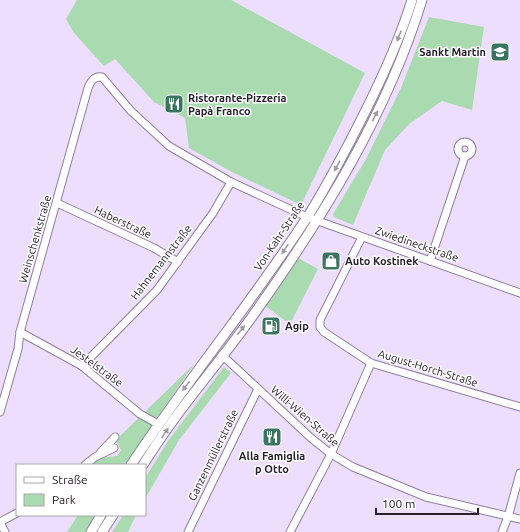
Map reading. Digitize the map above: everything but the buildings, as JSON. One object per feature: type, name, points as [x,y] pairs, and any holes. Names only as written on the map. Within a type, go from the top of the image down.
[{"type":"main road","name":"Von-Kahr-Straße","points":[[132,464],[158,424],[252,297],[307,217],[338,165],[381,80],[412,0]]},
{"type":"main road","name":"Von-Kahr-Straße","points":[[144,464],[179,412],[255,313],[318,220],[358,151],[381,104],[409,39],[422,0]]},
{"type":"main road","points":[[91,532],[100,516]]},
{"type":"main road","points":[[102,532],[112,516]]},
{"type":"street","name":"Zwiedineckstraße","points":[[97,76],[102,77],[131,111],[169,146],[232,182],[307,217],[520,293]]},
{"type":"street","name":"Weinschenkstraße","points":[[0,412],[18,349],[20,332],[88,88],[92,80],[97,76]]},
{"type":"street","points":[[430,261],[465,156]]},
{"type":"street","name":"Hahnemannstraße","points":[[82,366],[157,290],[213,213],[232,182]]},
{"type":"street","name":"Haberstraße","points":[[57,203],[154,248],[178,262]]},
{"type":"street","name":"August-Horch-Straße","points":[[362,237],[320,320],[320,327],[324,332],[371,363],[520,407]]},
{"type":"street","name":"Jestelstraße","points":[[20,332],[82,366],[140,414],[158,424]]},
{"type":"street","name":"Willi-Wien-Straße","points":[[222,355],[311,438],[331,454],[379,478],[426,497],[520,520]]},
{"type":"street","points":[[290,532],[331,454],[371,363]]},
{"type":"street","name":"Ganzenmüllerstraße","points":[[188,532],[258,389]]},
{"type":"street","points":[[86,464],[115,437]]},
{"type":"street","points":[[95,457],[114,448]]},
{"type":"street","points":[[502,532],[508,517],[520,473]]},
{"type":"street","points":[[5,532],[0,522],[16,514]]},
{"type":"green space","points":[[77,0],[231,0],[365,73],[301,205],[232,172],[189,148],[185,118],[154,102],[115,59],[104,66],[74,33],[66,19]]},
{"type":"green space","points":[[413,0],[417,0],[388,78],[351,153],[323,201],[321,201]]},
{"type":"green space","points":[[429,17],[484,27],[472,110],[442,101],[409,124],[385,150],[353,225],[334,217],[333,214],[366,159],[401,88]]},
{"type":"green space","points":[[298,258],[318,269],[290,324],[265,306]]},
{"type":"green space","points":[[194,364],[126,464],[92,464],[99,458],[117,456],[121,450],[116,440]]},
{"type":"green space","points":[[224,367],[231,373],[179,440],[146,497],[146,476],[168,441]]},
{"type":"green space","points":[[77,516],[94,516],[85,532],[67,532]]},
{"type":"green space","points":[[122,516],[136,516],[128,532],[112,532]]},
{"type":"place","name":"Sankt Martin","points":[[500,52]]},
{"type":"place","name":"Ristorante-Pizzeria Papà Franco","points":[[174,104]]},
{"type":"place","name":"Auto Kostinek","points":[[331,261]]},
{"type":"place","name":"Agip","points":[[271,326]]},
{"type":"place","name":"Alla Famiglia p Otto","points":[[272,437]]}]
